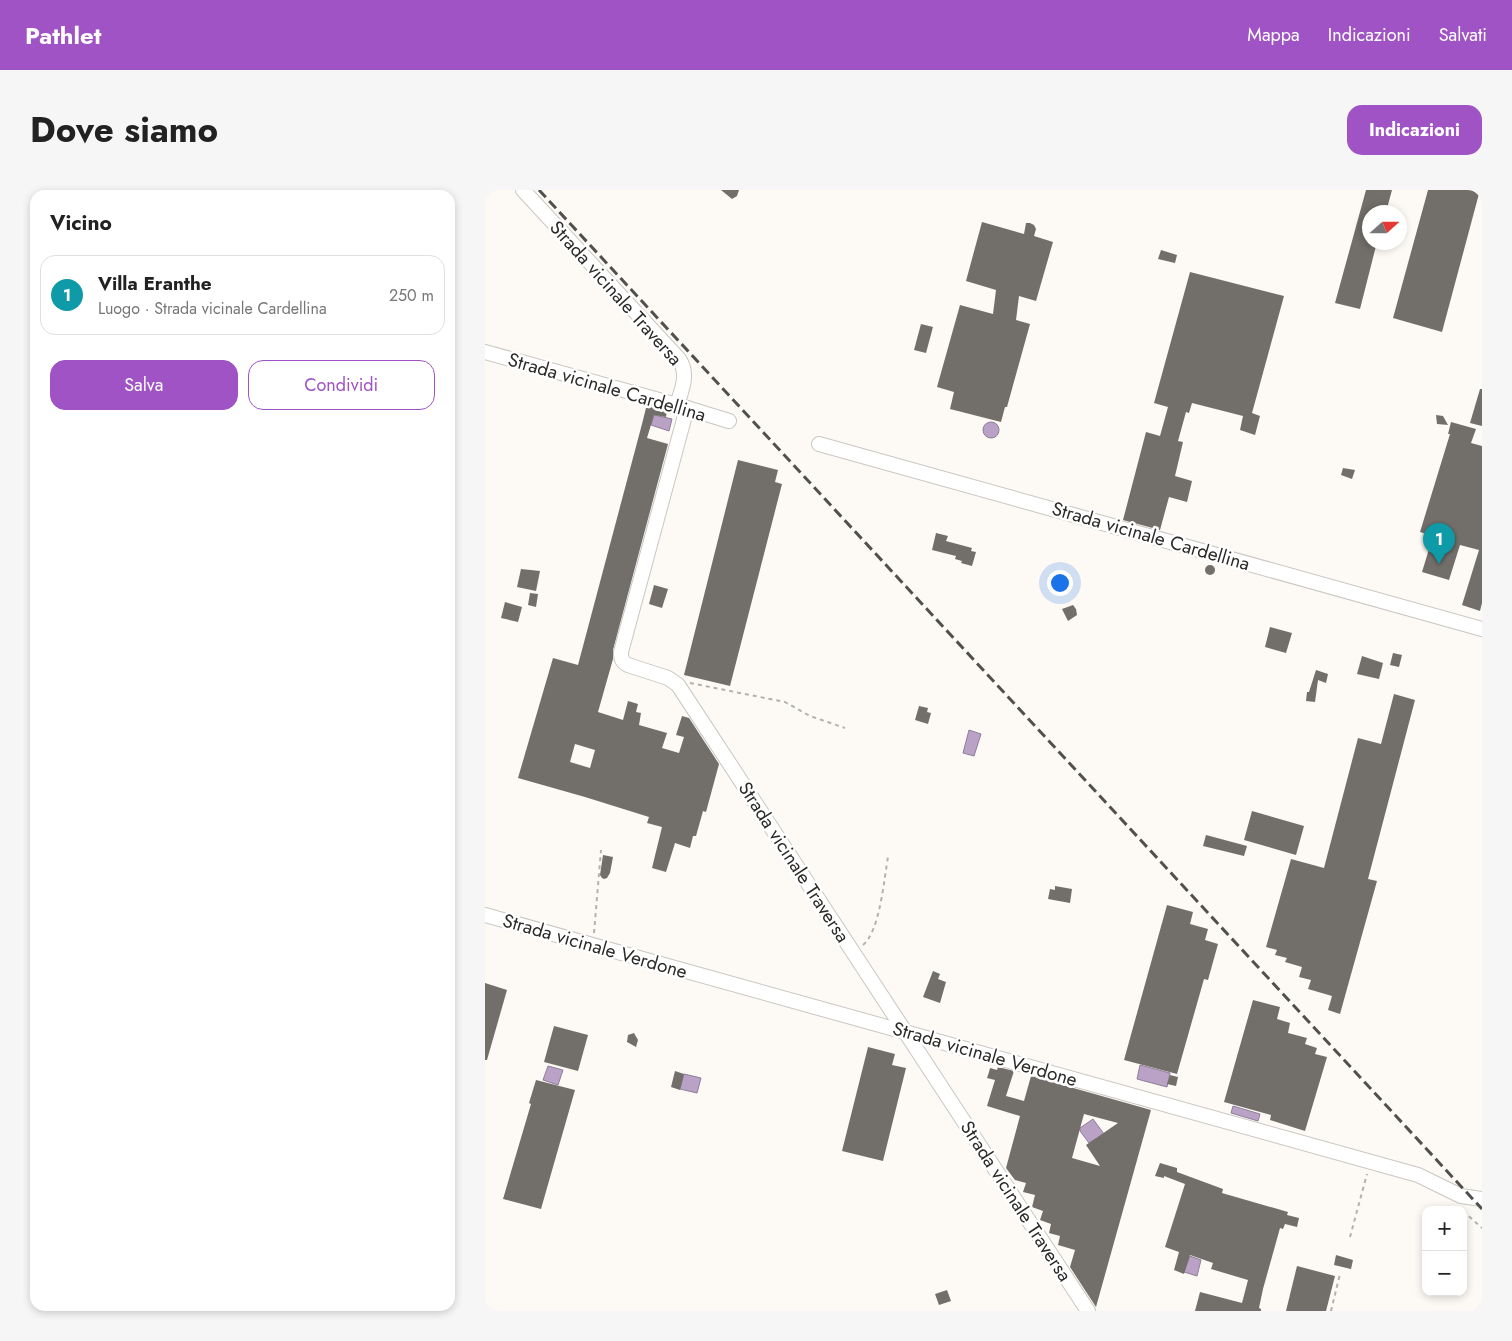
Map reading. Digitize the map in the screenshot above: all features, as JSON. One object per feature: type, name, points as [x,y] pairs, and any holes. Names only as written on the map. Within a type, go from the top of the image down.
[{"type":"street","name":"Strada vicinale Traversa","points":[[523,190],[683,365],[685,376],[682,406],[621,652],[623,663],[668,678],[678,685],[1088,1311]]},
{"type":"street","name":"Strada vicinale Cardellina","points":[[485,352],[682,406],[729,421]]},
{"type":"street","name":"Strada vicinale Cardellina","points":[[819,444],[1482,628]]},
{"type":"street","name":"Strada vicinale Verdone","points":[[485,916],[1418,1175],[1461,1196],[1482,1199]]},
{"type":"path","points":[[678,685],[691,682],[785,702],[810,716],[845,728]]},
{"type":"path","points":[[593,946],[601,850]]},
{"type":"path","points":[[853,953],[867,941],[877,920],[889,857]]},
{"type":"path","points":[[1350,1237],[1371,1162]]},
{"type":"path","points":[[1467,1215],[1482,1228]]},
{"type":"path","points":[[1331,1311],[1340,1274]]},
{"type":"shaded area","points":[[654,415],[672,419],[669,431],[651,425]]},
{"type":"shaded area","points":[[988,422],[994,422],[999,427],[997,436],[988,438],[983,433],[983,427]]},
{"type":"shaded area","points":[[969,730],[981,734],[974,756],[963,753]]},
{"type":"shaded area","points":[[1140,1065],[1170,1073],[1167,1087],[1137,1079]]},
{"type":"shaded area","points":[[548,1066],[563,1070],[558,1085],[543,1080]]},
{"type":"shaded area","points":[[684,1074],[701,1078],[697,1093],[680,1089]]},
{"type":"shaded area","points":[[1233,1106],[1260,1114],[1258,1121],[1231,1113]]},
{"type":"shaded area","points":[[1093,1119],[1104,1134],[1089,1143],[1080,1131],[1080,1128]]},
{"type":"shaded area","points":[[1190,1256],[1201,1260],[1197,1276],[1184,1272]]},
{"type":"building","points":[[721,190],[739,190],[737,196],[732,199]]},
{"type":"building","points":[[1366,190],[1392,190],[1388,205],[1362,205],[1362,250],[1375,250],[1360,309],[1335,303]]},
{"type":"building","points":[[1428,190],[1480,190],[1442,332],[1393,318]]},
{"type":"building","points":[[982,222],[1024,234],[1026,223],[1030,223],[1036,229],[1034,236],[1053,242],[1036,301],[1019,296],[1016,320],[1030,324],[1001,422],[950,409],[954,392],[937,387],[960,305],[993,314],[996,290],[966,281]]},
{"type":"building","points":[[1161,250],[1177,255],[1175,263],[1158,259]]},
{"type":"building","points":[[1190,272],[1284,296],[1252,413],[1260,416],[1255,435],[1240,430],[1243,416],[1192,403],[1189,413],[1186,412],[1178,441],[1183,442],[1175,476],[1192,481],[1187,502],[1169,497],[1160,530],[1123,520],[1146,432],[1160,436],[1168,407],[1154,403]]},
{"type":"building","points":[[921,324],[933,327],[926,353],[914,350]]},
{"type":"building","points":[[1480,389],[1482,389],[1482,426],[1470,423]]},
{"type":"building","points":[[646,408],[667,411],[666,417],[654,415],[647,438],[668,444],[598,712],[623,720],[628,701],[638,704],[636,712],[641,713],[639,725],[667,733],[662,748],[679,753],[684,737],[676,735],[682,716],[689,718],[719,764],[706,812],[703,811],[696,836],[693,836],[690,848],[675,843],[666,872],[652,868],[662,827],[647,823],[649,817],[518,778],[553,658],[578,665]],"holes":[[[575,744],[595,750],[590,768],[570,762]]]},
{"type":"building","points":[[1436,415],[1443,416],[1448,425],[1437,424]]},
{"type":"building","points":[[1451,422],[1476,429],[1471,443],[1482,446],[1482,603],[1480,611],[1462,605],[1479,550],[1460,545],[1449,580],[1422,572],[1433,536],[1420,532],[1450,434],[1448,434]]},
{"type":"building","points":[[738,460],[778,470],[775,482],[782,484],[730,686],[684,675]]},
{"type":"building","points":[[1343,468],[1355,470],[1352,479],[1341,475]]},
{"type":"building","points":[[936,533],[948,536],[946,541],[972,548],[971,551],[976,552],[972,566],[961,563],[962,561],[955,559],[956,556],[932,550]]},
{"type":"building","points":[[1208,565],[1212,565],[1215,570],[1214,574],[1208,575],[1205,572],[1205,568]]},
{"type":"building","points":[[521,569],[540,571],[536,591],[517,587]]},
{"type":"building","points":[[654,585],[668,589],[662,608],[649,604]]},
{"type":"building","points":[[530,593],[538,594],[536,607],[528,605]]},
{"type":"building","points":[[505,602],[522,607],[518,622],[501,618]]},
{"type":"building","points":[[1073,605],[1077,615],[1068,621],[1062,609]]},
{"type":"building","points":[[1270,627],[1292,633],[1286,653],[1265,647]]},
{"type":"building","points":[[1393,653],[1402,655],[1399,667],[1390,665]]},
{"type":"building","points":[[1362,656],[1383,663],[1379,679],[1357,674]]},
{"type":"building","points":[[1316,670],[1328,674],[1326,683],[1318,680],[1315,702],[1306,701],[1307,692],[1309,692]]},
{"type":"building","points":[[1394,694],[1415,700],[1368,879],[1377,881],[1340,1014],[1328,1010],[1332,996],[1308,989],[1311,980],[1299,977],[1302,967],[1285,962],[1287,958],[1275,955],[1277,950],[1266,947],[1291,859],[1324,868],[1358,738],[1381,744]]},
{"type":"building","points":[[919,706],[928,708],[927,712],[931,713],[928,724],[915,720]]},
{"type":"building","points":[[1252,811],[1304,826],[1296,855],[1244,840]]},
{"type":"building","points":[[1206,835],[1247,846],[1244,856],[1203,846]]},
{"type":"building","points":[[603,855],[613,857],[610,873],[604,879],[600,875]]},
{"type":"building","points":[[1055,886],[1072,889],[1070,903],[1048,899],[1050,889],[1055,890]]},
{"type":"building","points":[[1167,905],[1193,912],[1190,924],[1208,929],[1205,940],[1218,944],[1208,980],[1204,979],[1177,1074],[1124,1060]]},
{"type":"building","points":[[933,971],[940,974],[938,979],[946,982],[940,1003],[923,997]]},
{"type":"building","points":[[485,983],[507,990],[487,1060],[485,1060]]},
{"type":"building","points":[[1253,1000],[1280,1007],[1277,1019],[1290,1023],[1288,1033],[1307,1038],[1305,1044],[1317,1048],[1315,1054],[1327,1057],[1305,1131],[1270,1120],[1271,1115],[1224,1102]]},
{"type":"building","points":[[554,1026],[588,1035],[578,1071],[544,1062]]},
{"type":"building","points":[[634,1033],[638,1040],[636,1047],[627,1042],[628,1035]]},
{"type":"building","points":[[868,1047],[895,1054],[892,1065],[906,1068],[883,1161],[842,1151]]},
{"type":"building","points":[[998,1067],[1014,1071],[1006,1096],[1024,1101],[1031,1076],[1151,1110],[1096,1307],[1070,1267],[1075,1250],[1058,1245],[1060,1236],[1049,1233],[1051,1224],[1040,1220],[1043,1211],[1032,1207],[1035,1195],[1023,1192],[1026,1183],[1015,1180],[1006,1168],[1020,1116],[987,1106],[995,1080],[987,1078],[990,1068],[997,1070]],"holes":[[[1084,1114],[1118,1123],[1086,1145],[1100,1166],[1072,1158]]]},
{"type":"building","points":[[675,1071],[684,1074],[680,1090],[671,1087]]},
{"type":"building","points":[[1170,1075],[1178,1077],[1176,1086],[1167,1084]]},
{"type":"building","points":[[536,1080],[575,1090],[541,1209],[503,1199],[531,1104],[529,1103]]},
{"type":"building","points":[[1160,1163],[1177,1168],[1177,1172],[1223,1189],[1222,1193],[1288,1212],[1287,1215],[1299,1218],[1297,1227],[1285,1224],[1283,1229],[1280,1228],[1263,1289],[1259,1308],[1261,1311],[1195,1311],[1200,1292],[1242,1303],[1248,1280],[1211,1269],[1213,1263],[1190,1255],[1184,1274],[1174,1270],[1179,1252],[1165,1247],[1185,1184],[1164,1176],[1164,1178],[1155,1176]]},
{"type":"building","points":[[1336,1255],[1353,1260],[1351,1269],[1334,1265]]},
{"type":"building","points":[[1297,1266],[1335,1276],[1326,1311],[1286,1311]]},
{"type":"building","points":[[947,1290],[951,1301],[939,1305],[935,1294]]},
{"type":"railway","points":[[539,190],[1482,1209]]},
{"type":"place","name":"Villa Eranthe","points":[[1439,564]]}]
